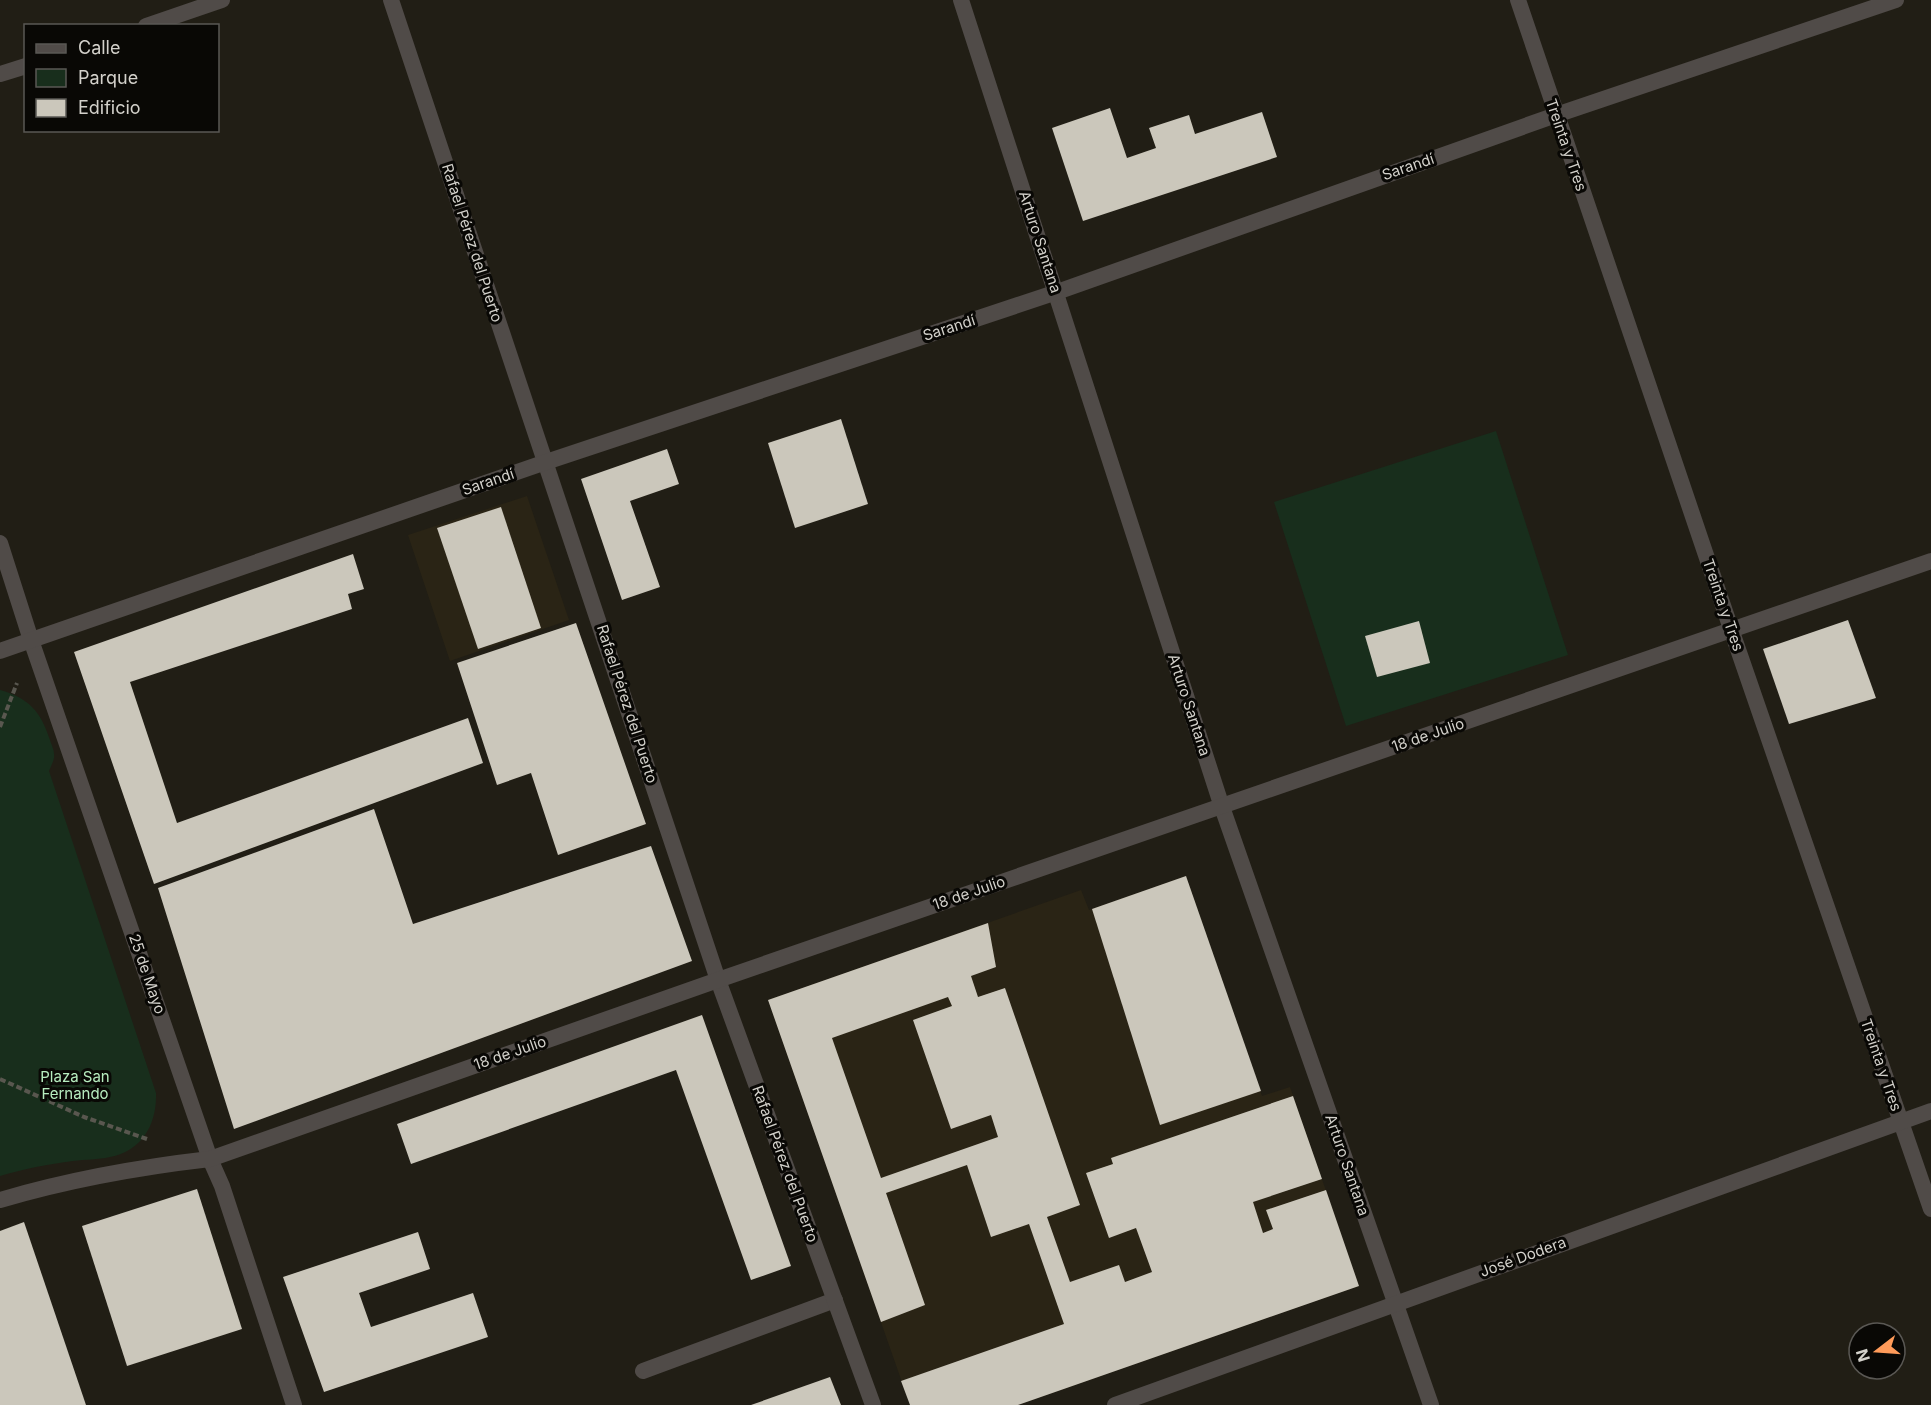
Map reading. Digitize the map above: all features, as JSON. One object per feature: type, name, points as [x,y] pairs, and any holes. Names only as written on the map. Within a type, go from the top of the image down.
[{"type":"street","points":[[152,24],[222,0]]},
{"type":"street","name":"Rafael Pérez del Puerto","points":[[391,0],[718,980],[873,1405]]},
{"type":"street","name":"Arturo Santana","points":[[961,0],[1222,807],[1431,1405]]},
{"type":"street","name":"Treinta y Tres","points":[[1518,0],[1931,1209]]},
{"type":"street","name":"Sarandí","points":[[0,651],[546,462],[1057,292],[1556,115],[1896,0]]},
{"type":"street","points":[[0,74],[24,67]]},
{"type":"street","name":"25 de Mayo","points":[[0,543],[31,640],[210,1158],[222,1186],[294,1405]]},
{"type":"street","name":"18 de Julio","points":[[0,1200],[86,1179],[210,1158],[1931,561]]},
{"type":"street","name":"José Dodera","points":[[1115,1405],[1931,1111]]},
{"type":"street","points":[[643,1371],[834,1300]]},
{"type":"path","points":[[0,1079],[84,1118],[155,1141]]},
{"type":"shaded area","points":[[527,496],[569,620],[450,661],[408,535]]},
{"type":"shaded area","points":[[1186,876],[1262,1096],[1290,1087],[1359,1286],[1018,1405],[910,1405],[768,1000],[1081,890],[1089,910]]},
{"type":"green space","points":[[1496,431],[1568,655],[1346,726],[1274,502]]},
{"type":"green space","name":"Plaza San Fernando","points":[[0,690],[19,697],[38,714],[53,748],[53,762],[49,771],[156,1093],[156,1104],[154,1115],[145,1134],[131,1149],[121,1154],[27,1169],[0,1176]]},
{"type":"building","points":[[1110,108],[1127,158],[1156,148],[1149,128],[1189,115],[1195,134],[1262,112],[1277,157],[1083,221],[1052,128]]},
{"type":"building","points":[[841,419],[868,504],[795,528],[768,443]]},
{"type":"building","points":[[667,449],[679,484],[630,501],[660,587],[622,600],[581,479]]},
{"type":"building","points":[[501,507],[541,628],[478,649],[437,528]]},
{"type":"building","points":[[353,554],[364,589],[348,594],[352,609],[130,682],[177,823],[468,718],[483,763],[154,884],[74,652]]},
{"type":"building","points":[[1848,620],[1876,698],[1789,724],[1763,649]]},
{"type":"building","points":[[1419,621],[1430,663],[1377,677],[1365,636]]},
{"type":"building","points":[[576,623],[646,824],[558,855],[531,773],[497,785],[457,663]]},
{"type":"building","points":[[374,809],[413,924],[651,846],[692,961],[234,1129],[158,888]]},
{"type":"building","points":[[1186,876],[1261,1091],[1160,1125],[1092,909]]},
{"type":"building","points":[[988,923],[996,967],[971,976],[978,997],[1005,988],[1080,1205],[1047,1217],[1070,1282],[1119,1265],[1125,1282],[1152,1272],[1136,1228],[1109,1238],[1086,1173],[1113,1164],[1111,1158],[1293,1096],[1322,1179],[1253,1202],[1263,1233],[1273,1229],[1266,1210],[1326,1190],[1359,1286],[1018,1405],[910,1405],[901,1381],[1064,1324],[1029,1224],[991,1237],[967,1165],[886,1193],[925,1305],[881,1322],[768,1000]],"holes":[[[948,997],[952,1006],[913,1020],[951,1129],[991,1115],[998,1137],[881,1178],[832,1038]]]},
{"type":"building","points":[[702,1015],[791,1266],[751,1280],[676,1070],[411,1164],[397,1124]]},
{"type":"building","points":[[197,1189],[242,1329],[127,1366],[82,1226]]},
{"type":"building","points":[[24,1222],[86,1405],[0,1405],[0,1231]]},
{"type":"building","points":[[418,1232],[430,1269],[359,1293],[371,1327],[473,1293],[488,1337],[324,1392],[283,1277]]},
{"type":"building","points":[[830,1377],[841,1405],[751,1405]]}]
